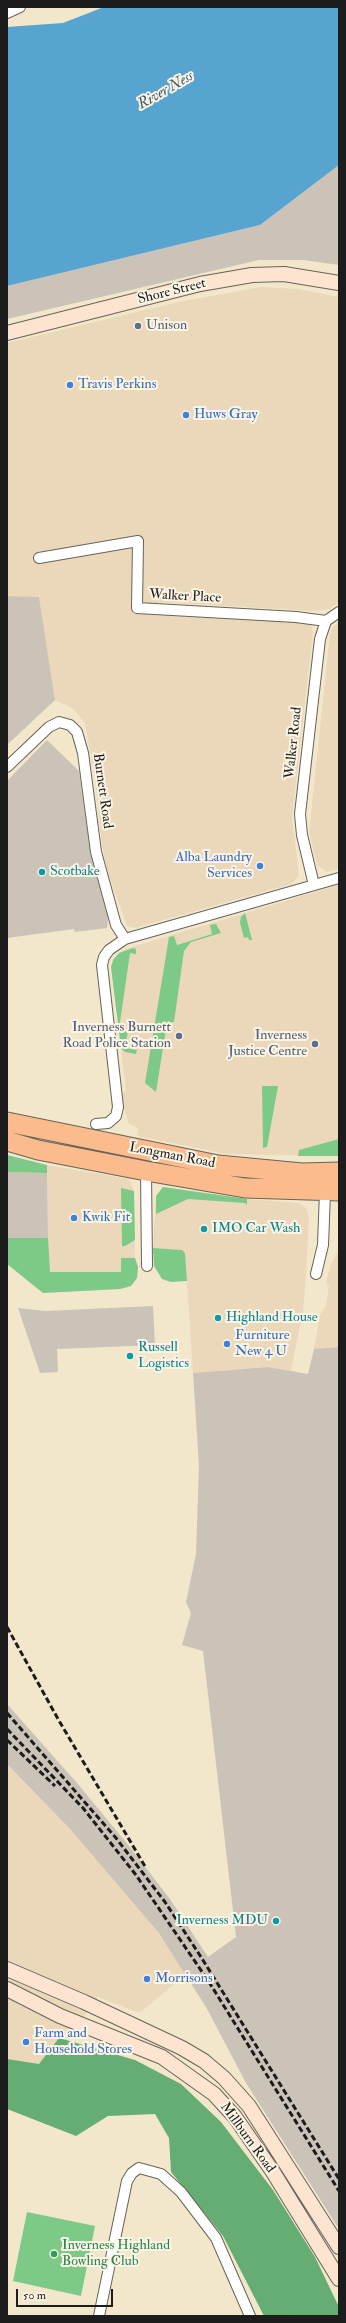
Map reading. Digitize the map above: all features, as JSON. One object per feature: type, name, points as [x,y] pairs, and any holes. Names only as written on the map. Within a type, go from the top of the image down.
[{"type":"highway","name":"Longman Road","points":[[7,1122],[218,1165],[302,1172],[339,1172]]},
{"type":"highway","name":"Longman Road","points":[[7,1141],[38,1150],[245,1188],[332,1192]]},
{"type":"main road","name":"Shore Street","points":[[7,333],[200,284],[252,275],[284,274],[339,283]]},
{"type":"main road","name":"Millburn Road","points":[[7,1969],[84,2002],[182,2048],[204,2061],[224,2078],[249,2106],[339,2247]]},
{"type":"main road","name":"Millburn Road","points":[[7,1989],[60,2016],[162,2057],[214,2094],[235,2117],[273,2172],[339,2279]]},
{"type":"street","points":[[7,13],[20,7]]},
{"type":"street","name":"Walker Place","points":[[39,558],[138,541],[137,608],[296,617],[326,622]]},
{"type":"street","points":[[326,622],[339,612]]},
{"type":"street","name":"Walker Road","points":[[314,885],[302,835],[300,814],[320,639],[326,622]]},
{"type":"street","name":"Burnett Road","points":[[7,767],[49,726],[59,722],[70,725],[76,732],[82,753],[96,852],[116,925],[125,939]]},
{"type":"street","points":[[96,1124],[108,1123],[116,1116],[118,1107],[102,965],[109,950],[125,939],[339,878]]},
{"type":"street","points":[[146,1171],[147,1266]]},
{"type":"street","name":"Longman Road","points":[[316,1274],[332,1192]]},
{"type":"street","points":[[99,2316],[127,2181],[140,2168],[161,2174],[181,2192],[212,2233],[234,2275],[250,2316]]},
{"type":"shaded area","points":[[339,165],[339,265],[303,260],[259,260],[7,319],[7,286],[260,225]]},
{"type":"shaded area","points":[[261,287],[298,289],[339,297],[339,602],[330,609],[315,611],[158,602],[158,614],[310,623],[313,632],[292,817],[299,876],[291,884],[135,928],[127,926],[107,870],[102,846],[95,779],[85,723],[72,708],[55,700],[39,597],[7,596],[7,343],[178,302]]},
{"type":"shaded area","points":[[7,596],[39,597],[55,700],[7,745]]},
{"type":"shaded area","points":[[339,621],[339,869],[327,872],[317,865],[309,832],[330,634],[332,628]]},
{"type":"shaded area","points":[[47,740],[79,771],[91,854],[108,918],[107,928],[75,932],[74,929],[7,938],[7,781]]},
{"type":"shaded area","points":[[339,885],[339,1156],[226,1154],[137,1136],[138,1128],[129,1124],[122,1103],[121,1094],[126,1090],[111,967],[114,958],[125,949]]},
{"type":"shaded area","points":[[47,1165],[129,1179],[134,1191],[135,1258],[138,1267],[137,1278],[131,1286],[120,1289],[43,1293],[7,1264],[7,1238],[48,1237]]},
{"type":"shaded area","points":[[7,1172],[47,1173],[48,1238],[7,1238]]},
{"type":"shaded area","points":[[163,1187],[247,1199],[299,1203],[306,1208],[309,1217],[303,1311],[291,1371],[268,1367],[193,1373],[185,1253],[181,1250],[153,1248],[156,1196]]},
{"type":"shaded area","points":[[339,1250],[339,1347],[314,1349],[320,1315],[326,1306],[329,1285],[326,1284],[327,1279],[331,1264]]},
{"type":"shaded area","points":[[153,1306],[155,1345],[57,1349],[58,1372],[40,1373],[18,1308],[46,1311]]},
{"type":"shaded area","points":[[339,1347],[339,2229],[246,2083],[206,2007],[158,1932],[71,1830],[7,1764],[7,1704],[77,1783],[129,1846],[170,1899],[208,1957],[236,1937],[203,1651],[182,1645],[191,1613],[186,1602],[196,1554],[199,1466],[193,1373],[268,1367],[308,1374],[314,1349]]},
{"type":"shaded area","points":[[7,1764],[71,1830],[129,1895],[158,1933],[186,1974],[142,2011],[137,2012],[98,1997],[35,2083],[7,2068]]},
{"type":"green space","points":[[245,913],[252,940],[249,940],[248,937],[244,938],[240,923],[241,917]]},
{"type":"green space","points":[[216,924],[221,933],[191,942],[184,951],[174,1022],[171,1022],[170,1029],[166,1029],[156,1092],[145,1083],[169,937],[174,936],[177,945],[212,934],[210,925]]},
{"type":"green space","points":[[133,948],[136,949],[136,954],[130,953],[119,1029],[128,1031],[125,1048],[137,1050],[136,1054],[125,1052],[121,1048],[111,967],[113,960],[119,953]]},
{"type":"green space","points":[[262,1086],[278,1086],[267,1147],[263,1148]]},
{"type":"green space","points":[[339,1139],[339,1156],[298,1156],[299,1150]]},
{"type":"green space","points":[[7,1155],[47,1165],[47,1173],[7,1172]]},
{"type":"green space","points":[[163,1187],[247,1199],[247,1205],[245,1203],[188,1199],[156,1214],[156,1196]]},
{"type":"green space","points":[[121,1188],[134,1191],[135,1240],[125,1246],[122,1246]]},
{"type":"green space","points":[[7,1238],[48,1238],[50,1272],[121,1272],[121,1258],[135,1258],[138,1267],[137,1278],[131,1286],[120,1289],[43,1293],[7,1264]]},
{"type":"green space","points":[[153,1248],[182,1250],[185,1253],[187,1281],[171,1282],[162,1279],[154,1266]]},
{"type":"green space","points":[[59,2038],[135,2060],[181,2084],[221,2122],[273,2190],[315,2257],[339,2307],[339,2316],[264,2316],[223,2236],[171,2172],[169,2138],[155,2114],[108,2116],[76,2136],[7,2109],[7,2059],[39,2064]]},
{"type":"green space","name":"Inverness Highland Bowling Club","points":[[27,2212],[95,2226],[81,2296],[13,2281]]},
{"type":"water","name":"River Ness","points":[[104,7],[339,7],[339,165],[260,225],[7,286],[7,27],[63,23]]},
{"type":"railway","points":[[7,1627],[58,1719],[146,1868]]},
{"type":"railway","points":[[7,1713],[116,1838],[165,1902],[201,1957],[339,2179]]},
{"type":"railway","points":[[7,1729],[83,1808],[136,1875],[209,1982],[339,2191]]},
{"type":"railway","points":[[7,1740],[55,1786]]},
{"type":"place","name":"Unison","points":[[138,326]]},
{"type":"place","name":"Travis Perkins","points":[[70,385]]},
{"type":"place","name":"Huws Gray","points":[[186,415]]},
{"type":"place","name":"Alba Laundry Services","points":[[260,866]]},
{"type":"place","name":"Scotbake","points":[[42,872]]},
{"type":"place","name":"Inverness Burnett Road Police Station","points":[[179,1036]]},
{"type":"place","name":"Inverness Justice Centre","points":[[315,1044]]},
{"type":"place","name":"Kwik Fit","points":[[74,1218]]},
{"type":"place","name":"IMO Car Wash","points":[[204,1229]]},
{"type":"place","name":"Highland House","points":[[218,1318]]},
{"type":"place","name":"Furniture New 4 U","points":[[227,1344]]},
{"type":"place","name":"Russell Logistics","points":[[130,1356]]},
{"type":"place","name":"Inverness MDU","points":[[276,1921]]},
{"type":"place","name":"Morrisons","points":[[147,1979]]},
{"type":"place","name":"Farm and Household Stores","points":[[26,2042]]},
{"type":"place","name":"Inverness Highland Bowling Club","points":[[54,2254]]}]
